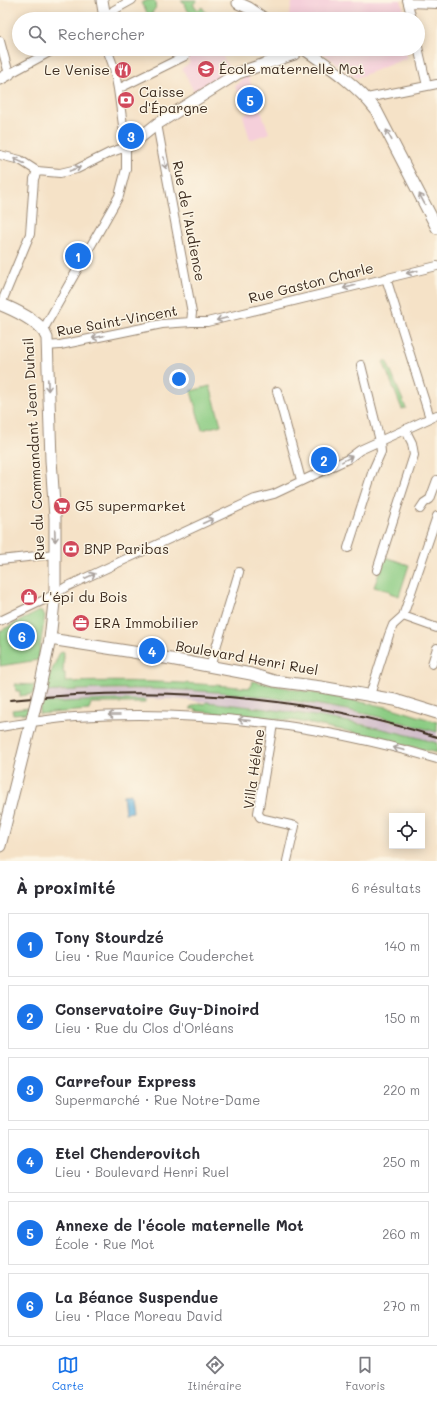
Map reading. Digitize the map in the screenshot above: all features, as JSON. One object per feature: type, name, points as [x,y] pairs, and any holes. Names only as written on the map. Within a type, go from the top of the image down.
[{"type":"main road","name":"Rue du Commandant Jean Duhail","points":[[0,304],[27,317],[43,330]]},
{"type":"street","points":[[102,0],[103,12]]},
{"type":"street","points":[[112,12],[132,0]]},
{"type":"street","points":[[237,1],[255,12]]},
{"type":"street","points":[[410,12],[408,2],[437,4]]},
{"type":"street","points":[[0,41],[5,77],[42,56]]},
{"type":"street","points":[[43,330],[119,196],[126,170],[126,147],[118,89],[114,68],[110,56]]},
{"type":"street","points":[[118,89],[184,56]]},
{"type":"street","points":[[0,155],[20,160],[37,171],[60,173],[77,169],[109,153],[132,144],[157,124],[238,73],[288,56]]},
{"type":"street","points":[[314,56],[339,74],[367,98],[376,110],[437,228]]},
{"type":"street","points":[[420,56],[427,86]]},
{"type":"street","points":[[367,98],[437,84]]},
{"type":"street","name":"Rue de l'Audience","points":[[157,124],[192,313],[191,322]]},
{"type":"street","points":[[0,304],[29,237],[34,179],[37,171]]},
{"type":"street","name":"Rue Gaston Charle","points":[[191,322],[207,322],[437,266]]},
{"type":"street","points":[[0,621],[46,599],[55,593],[255,499],[274,494],[348,459],[360,450],[434,416],[386,278]]},
{"type":"street","name":"Rue Saint-Vincent","points":[[46,346],[60,345],[162,324],[191,322]]},
{"type":"street","name":"Rue du Commandant Jean Duhail","points":[[0,846],[40,687],[50,639],[55,593],[54,518],[46,338],[43,330]]},
{"type":"street","points":[[348,548],[373,470],[381,452],[380,441],[361,365]]},
{"type":"street","points":[[277,391],[301,480]]},
{"type":"street","points":[[377,570],[414,455],[412,443],[405,429]]},
{"type":"street","points":[[420,508],[430,499],[437,480]]},
{"type":"street","points":[[370,695],[389,635],[393,625],[402,616],[437,516]]},
{"type":"street","points":[[0,560],[55,554]]},
{"type":"street","points":[[210,667],[239,572]]},
{"type":"street","points":[[402,616],[437,628]]},
{"type":"street","name":"Boulevard Henri Ruel","points":[[50,639],[134,652],[251,674],[274,681],[370,695],[395,700],[437,712]]},
{"type":"street","points":[[432,664],[437,648]]},
{"type":"street","points":[[0,727],[33,716],[200,717],[273,724],[346,736],[437,759]]},
{"type":"street","name":"Villa Hélène","points":[[273,724],[258,813],[260,817],[264,819],[295,826],[287,861]]},
{"type":"shaded area","points":[[293,0],[401,0],[404,12],[290,12]]},
{"type":"shaded area","name":"École maternelle Mot","points":[[186,56],[223,56],[229,68],[228,71],[194,92],[182,68],[190,63]]},
{"type":"shaded area","points":[[326,56],[406,56],[407,58],[356,78]]},
{"type":"shaded area","points":[[247,73],[269,133],[250,140],[243,115],[248,113],[235,87]]},
{"type":"shaded area","points":[[175,689],[258,696],[340,709],[437,732],[437,743],[363,724],[257,707],[198,701],[164,699],[41,703],[44,692]]},
{"type":"green space","points":[[148,0],[154,0],[157,4],[153,12],[147,12],[141,3]]},
{"type":"green space","points":[[181,0],[197,0],[193,4],[198,10],[202,7],[206,12],[189,12],[184,5],[185,4]]},
{"type":"green space","points":[[386,360],[406,408],[402,409],[383,362]]},
{"type":"green space","points":[[210,386],[221,425],[202,430],[191,391]]},
{"type":"green space","points":[[385,557],[409,565],[399,596],[390,593],[390,591],[374,587]]},
{"type":"green space","points":[[40,611],[45,615],[38,660],[0,666],[0,631]]},
{"type":"green space","points":[[62,651],[64,652],[63,673],[65,673],[65,682],[158,682],[250,688],[252,681],[392,708],[437,722],[437,732],[389,719],[341,709],[292,700],[242,694],[143,689],[94,689],[44,692],[59,654]]},
{"type":"green space","points":[[15,684],[34,685],[33,694],[20,696],[20,691],[16,691]]},
{"type":"green space","points":[[145,700],[145,703],[91,703],[89,710],[39,714],[41,703]]},
{"type":"green space","points":[[206,702],[322,717],[380,728],[437,743],[437,753],[347,731],[296,721],[196,711],[196,709],[190,709],[190,707],[199,703],[205,704]]},
{"type":"green space","points":[[29,708],[27,713],[13,714],[12,710]]},
{"type":"water","points":[[131,794],[133,812],[125,813],[123,795]]},
{"type":"railway","points":[[10,700],[118,693],[225,697],[279,702],[332,711],[385,722],[437,737]]},
{"type":"place","name":"École maternelle Mot","points":[[206,69]]},
{"type":"place","name":"Le Venise","points":[[123,70]]},
{"type":"place","name":"Caisse d'Épargne","points":[[126,100]]},
{"type":"place","name":"Annexe de l'école maternelle Mot","points":[[250,100]]},
{"type":"place","name":"Carrefour Express","points":[[131,136]]},
{"type":"place","name":"Tony Stourdzé","points":[[78,256]]},
{"type":"place","name":"Conservatoire Guy-Dinoird","points":[[324,460]]},
{"type":"place","name":"G5 supermarket","points":[[62,506]]},
{"type":"place","name":"BNP Paribas","points":[[71,549]]},
{"type":"place","name":"L'épi du Bois","points":[[29,597]]},
{"type":"place","name":"ERA Immobilier","points":[[81,623]]},
{"type":"place","name":"La Béance Suspendue","points":[[22,636]]},
{"type":"place","name":"Etel Chenderovitch","points":[[152,651]]}]
